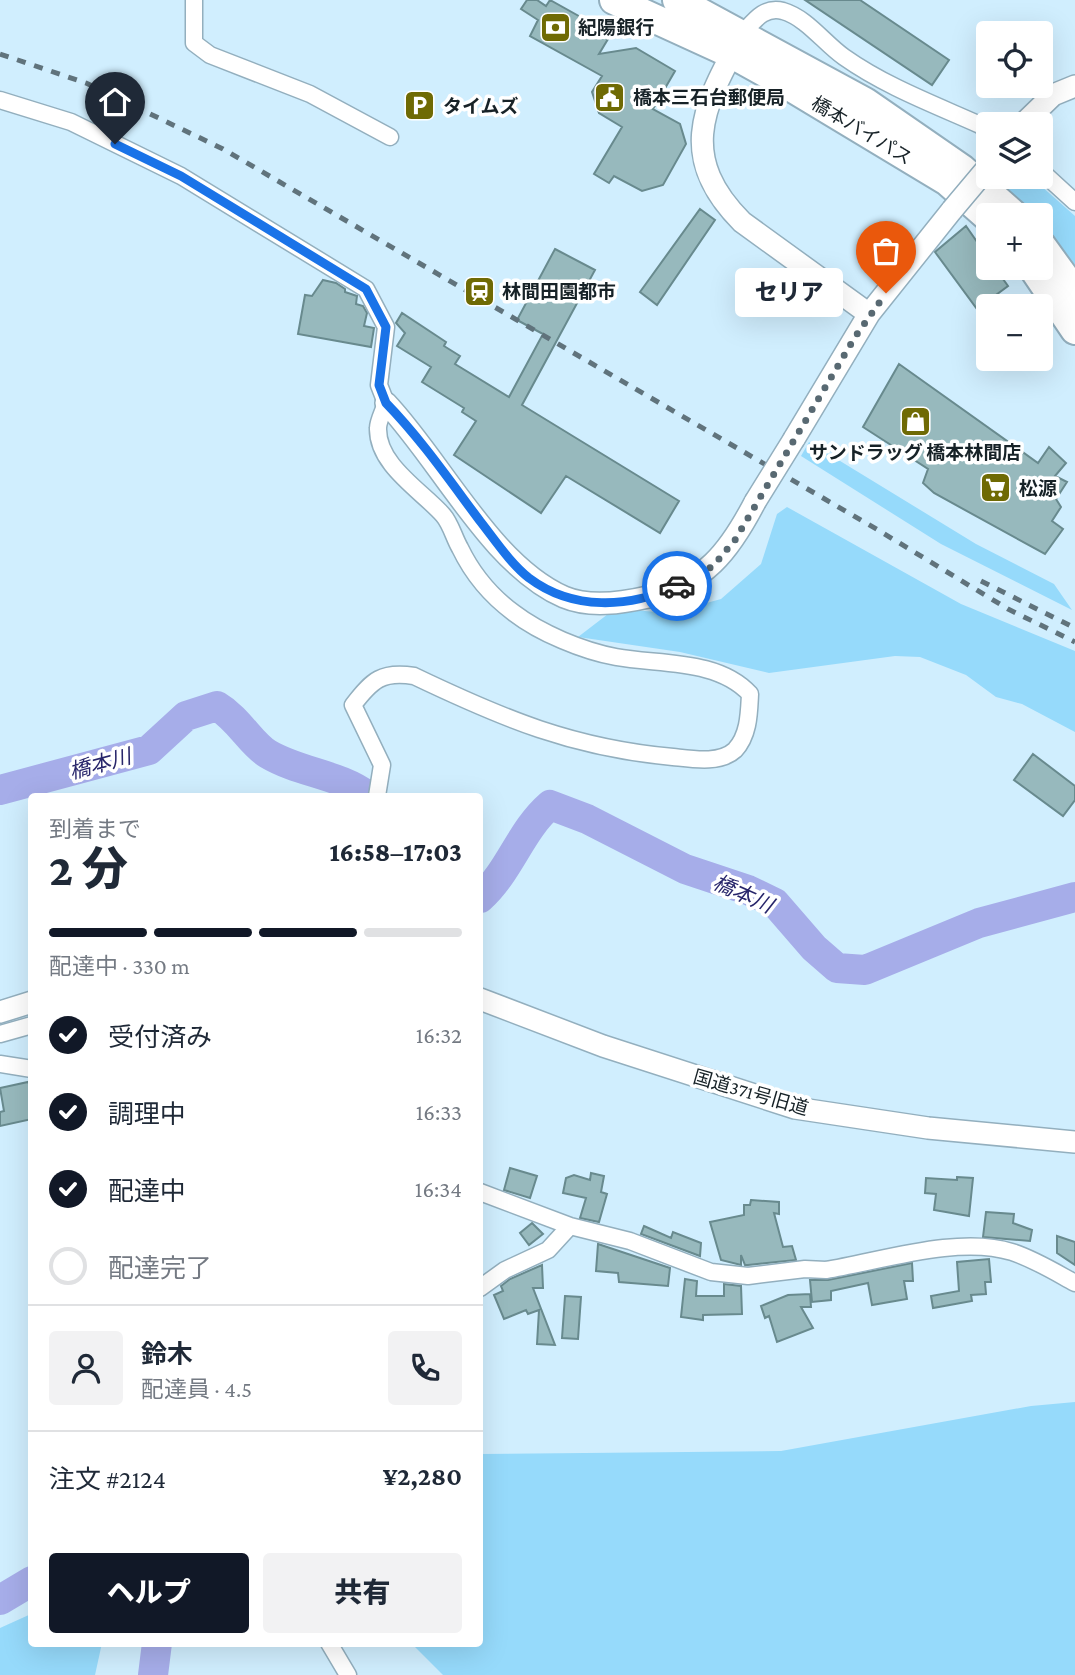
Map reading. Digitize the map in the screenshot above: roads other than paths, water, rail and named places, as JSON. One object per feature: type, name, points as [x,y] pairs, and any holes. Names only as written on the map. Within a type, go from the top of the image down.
[{"type":"highway","name":"橋本バイパス","points":[[614,0],[738,44],[864,102],[962,169],[1000,203]]},
{"type":"highway","name":"橋本バイパス","points":[[677,0],[738,44],[947,181],[976,207]]},
{"type":"highway","points":[[1053,262],[1075,292]]},
{"type":"highway","points":[[1041,280],[1075,330]]},
{"type":"street","points":[[194,0],[194,43],[210,55],[310,94],[390,137]]},
{"type":"street","points":[[870,314],[742,222],[724,204],[711,180],[704,157],[702,129],[708,100],[738,44],[758,16],[770,11],[783,12],[806,24],[843,56],[893,87],[976,123]]},
{"type":"street","points":[[1035,112],[1053,94],[1075,86]]},
{"type":"street","points":[[0,100],[71,122],[181,176],[366,289],[386,327],[379,385],[386,403],[503,551],[529,578],[567,598],[605,604],[662,593],[690,581],[713,566],[735,540],[755,502],[870,314],[976,181]]},
{"type":"street","points":[[1053,182],[1075,202]]},
{"type":"street","points":[[378,789],[382,765],[353,705],[370,683],[395,673],[414,676],[551,736],[597,748],[707,760],[733,752],[744,737],[750,694],[738,681],[721,672],[612,656],[547,632],[515,614],[487,590],[461,551],[446,517],[412,486],[384,453],[378,428],[386,403]]},
{"type":"street","name":"国道371号旧道","points":[[483,1000],[603,1046],[795,1108],[928,1128],[1075,1142]]},
{"type":"street","points":[[0,1012],[28,1003]]},
{"type":"street","points":[[0,1034],[28,1026]]},
{"type":"street","points":[[0,1064],[28,1068]]},
{"type":"street","points":[[483,1193],[570,1226],[630,1241],[711,1272],[748,1276],[805,1269],[826,1270],[953,1247],[1016,1253],[1075,1283]]},
{"type":"street","points":[[483,1285],[505,1270],[548,1250],[570,1226]]},
{"type":"street","points":[[331,1647],[348,1675]]},
{"type":"waterway","name":"橋本川","points":[[0,790],[149,750],[186,716],[217,706],[268,754],[345,783],[363,793]]},
{"type":"waterway","name":"橋本川","points":[[483,895],[550,805],[587,819],[685,869],[748,890],[775,903],[814,948],[837,968],[865,970],[979,923],[1075,897]]},
{"type":"waterway","points":[[0,1600],[28,1583]]},
{"type":"waterway","points":[[153,1675],[156,1647]]},
{"type":"railway","points":[[0,54],[86,83],[223,149],[878,530],[1008,609],[1075,642]]},
{"type":"railway","points":[[981,581],[1075,628]]},
{"type":"place","name":"紀陽銀行","points":[[555,27]]},
{"type":"place","name":"橋本三石台郵便局","points":[[610,97]]},
{"type":"place","name":"タイムズ","points":[[420,106]]},
{"type":"place","name":"林間田園都市","points":[[479,291]]},
{"type":"place","name":"セリア","points":[[886,293]]},
{"type":"place","name":"サンドラッグ 橋本林間店","points":[[915,421]]},
{"type":"place","name":"松源","points":[[996,488]]}]
